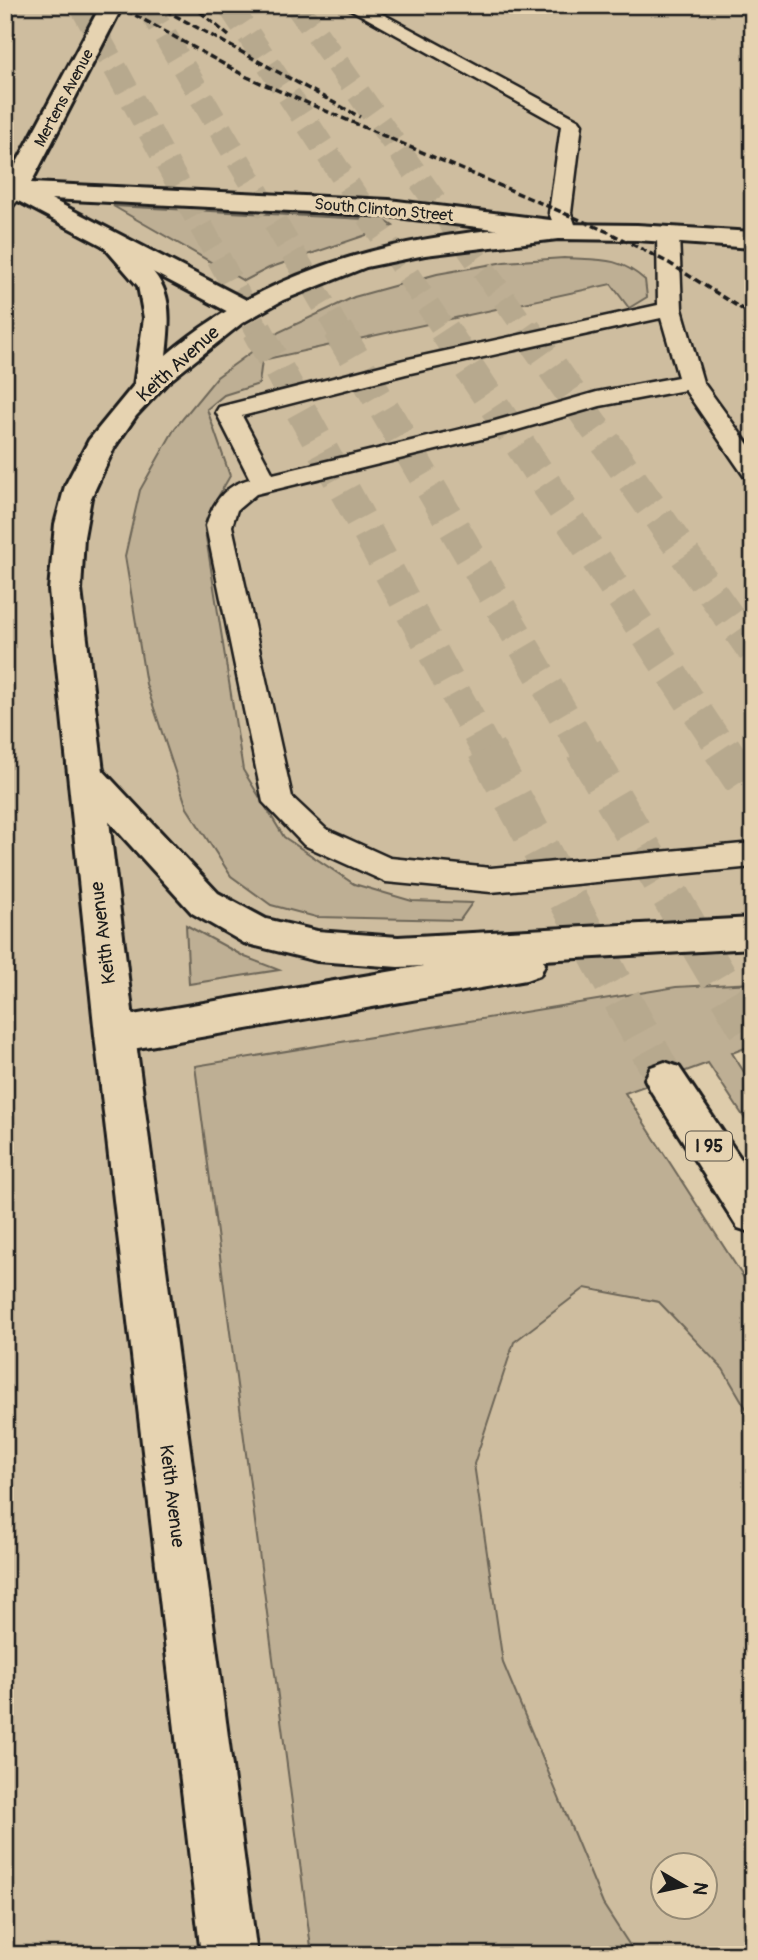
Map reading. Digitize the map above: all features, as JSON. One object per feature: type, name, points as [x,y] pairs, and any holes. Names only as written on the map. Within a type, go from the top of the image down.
[{"type":"main road","name":"Mertens Avenue","points":[[8,194],[113,5]]},
{"type":"main road","name":"South Clinton Street","points":[[8,194],[389,208],[566,230],[753,240]]},
{"type":"main road","points":[[8,194],[112,241],[245,310]]},
{"type":"main road","name":"Keith Avenue","points":[[229,1955],[66,624],[67,541],[80,486],[107,436],[148,386],[192,347],[245,310],[356,261],[446,245],[566,230]]},
{"type":"main road","points":[[112,241],[151,284],[157,318],[148,386]]},
{"type":"main road","points":[[85,773],[205,903],[257,932],[317,946],[398,952],[753,933]]},
{"type":"main road","points":[[115,1035],[419,984],[676,936]]},
{"type":"main road","name":"I 95","points":[[666,1079],[753,1214]]},
{"type":"lane","points":[[352,5],[572,124],[560,214],[566,230]]},
{"type":"lane","points":[[668,235],[670,309],[691,382],[753,470]]},
{"type":"lane","points":[[265,483],[228,412],[404,367],[670,309]]},
{"type":"lane","points":[[691,382],[597,399],[501,427],[247,488],[225,506],[219,526],[278,802],[315,837],[386,870],[491,880],[753,855]]},
{"type":"shaded area","points":[[5,5],[753,5],[753,1045],[625,1093],[753,1292],[753,1955],[5,1955]]},
{"type":"shaded area","points":[[113,206],[384,220],[393,226],[269,268],[244,281]]},
{"type":"shaded area","points":[[564,258],[608,261],[626,267],[645,280],[647,297],[629,308],[611,284],[262,360],[259,384],[224,395],[207,409],[230,476],[210,511],[205,531],[243,770],[284,837],[354,884],[412,901],[472,903],[460,920],[316,917],[271,905],[231,876],[187,808],[146,684],[125,556],[140,490],[175,428],[217,377],[279,332],[354,297],[437,274],[504,262]]},
{"type":"shaded area","points":[[186,925],[245,957],[279,970],[189,984]]},
{"type":"shaded area","points":[[753,983],[753,1045],[732,1053],[753,1086],[753,1131],[708,1063],[625,1093],[753,1292],[753,1420],[723,1369],[659,1302],[585,1288],[514,1342],[474,1464],[503,1663],[603,1904],[636,1955],[312,1955],[195,1066],[676,987]]},
{"type":"tunnel","points":[[81,5],[258,331]]},
{"type":"tunnel","points":[[147,5],[339,331]]},
{"type":"tunnel","points":[[229,5],[445,331]]},
{"type":"tunnel","points":[[296,5],[527,331]]},
{"type":"tunnel","points":[[257,330],[487,751]]},
{"type":"tunnel","points":[[338,330],[585,751]]},
{"type":"tunnel","points":[[444,330],[723,751]]},
{"type":"tunnel","points":[[526,330],[753,651]]},
{"type":"tunnel","points":[[486,749],[665,1079]]},
{"type":"tunnel","points":[[584,749],[753,1037]]},
{"type":"tunnel","points":[[722,749],[753,796]]},
{"type":"railway","points":[[117,5],[247,77],[608,232],[669,263],[753,316]]},
{"type":"railway","points":[[156,5],[360,117]]},
{"type":"railway","points":[[192,5],[229,36]]}]
